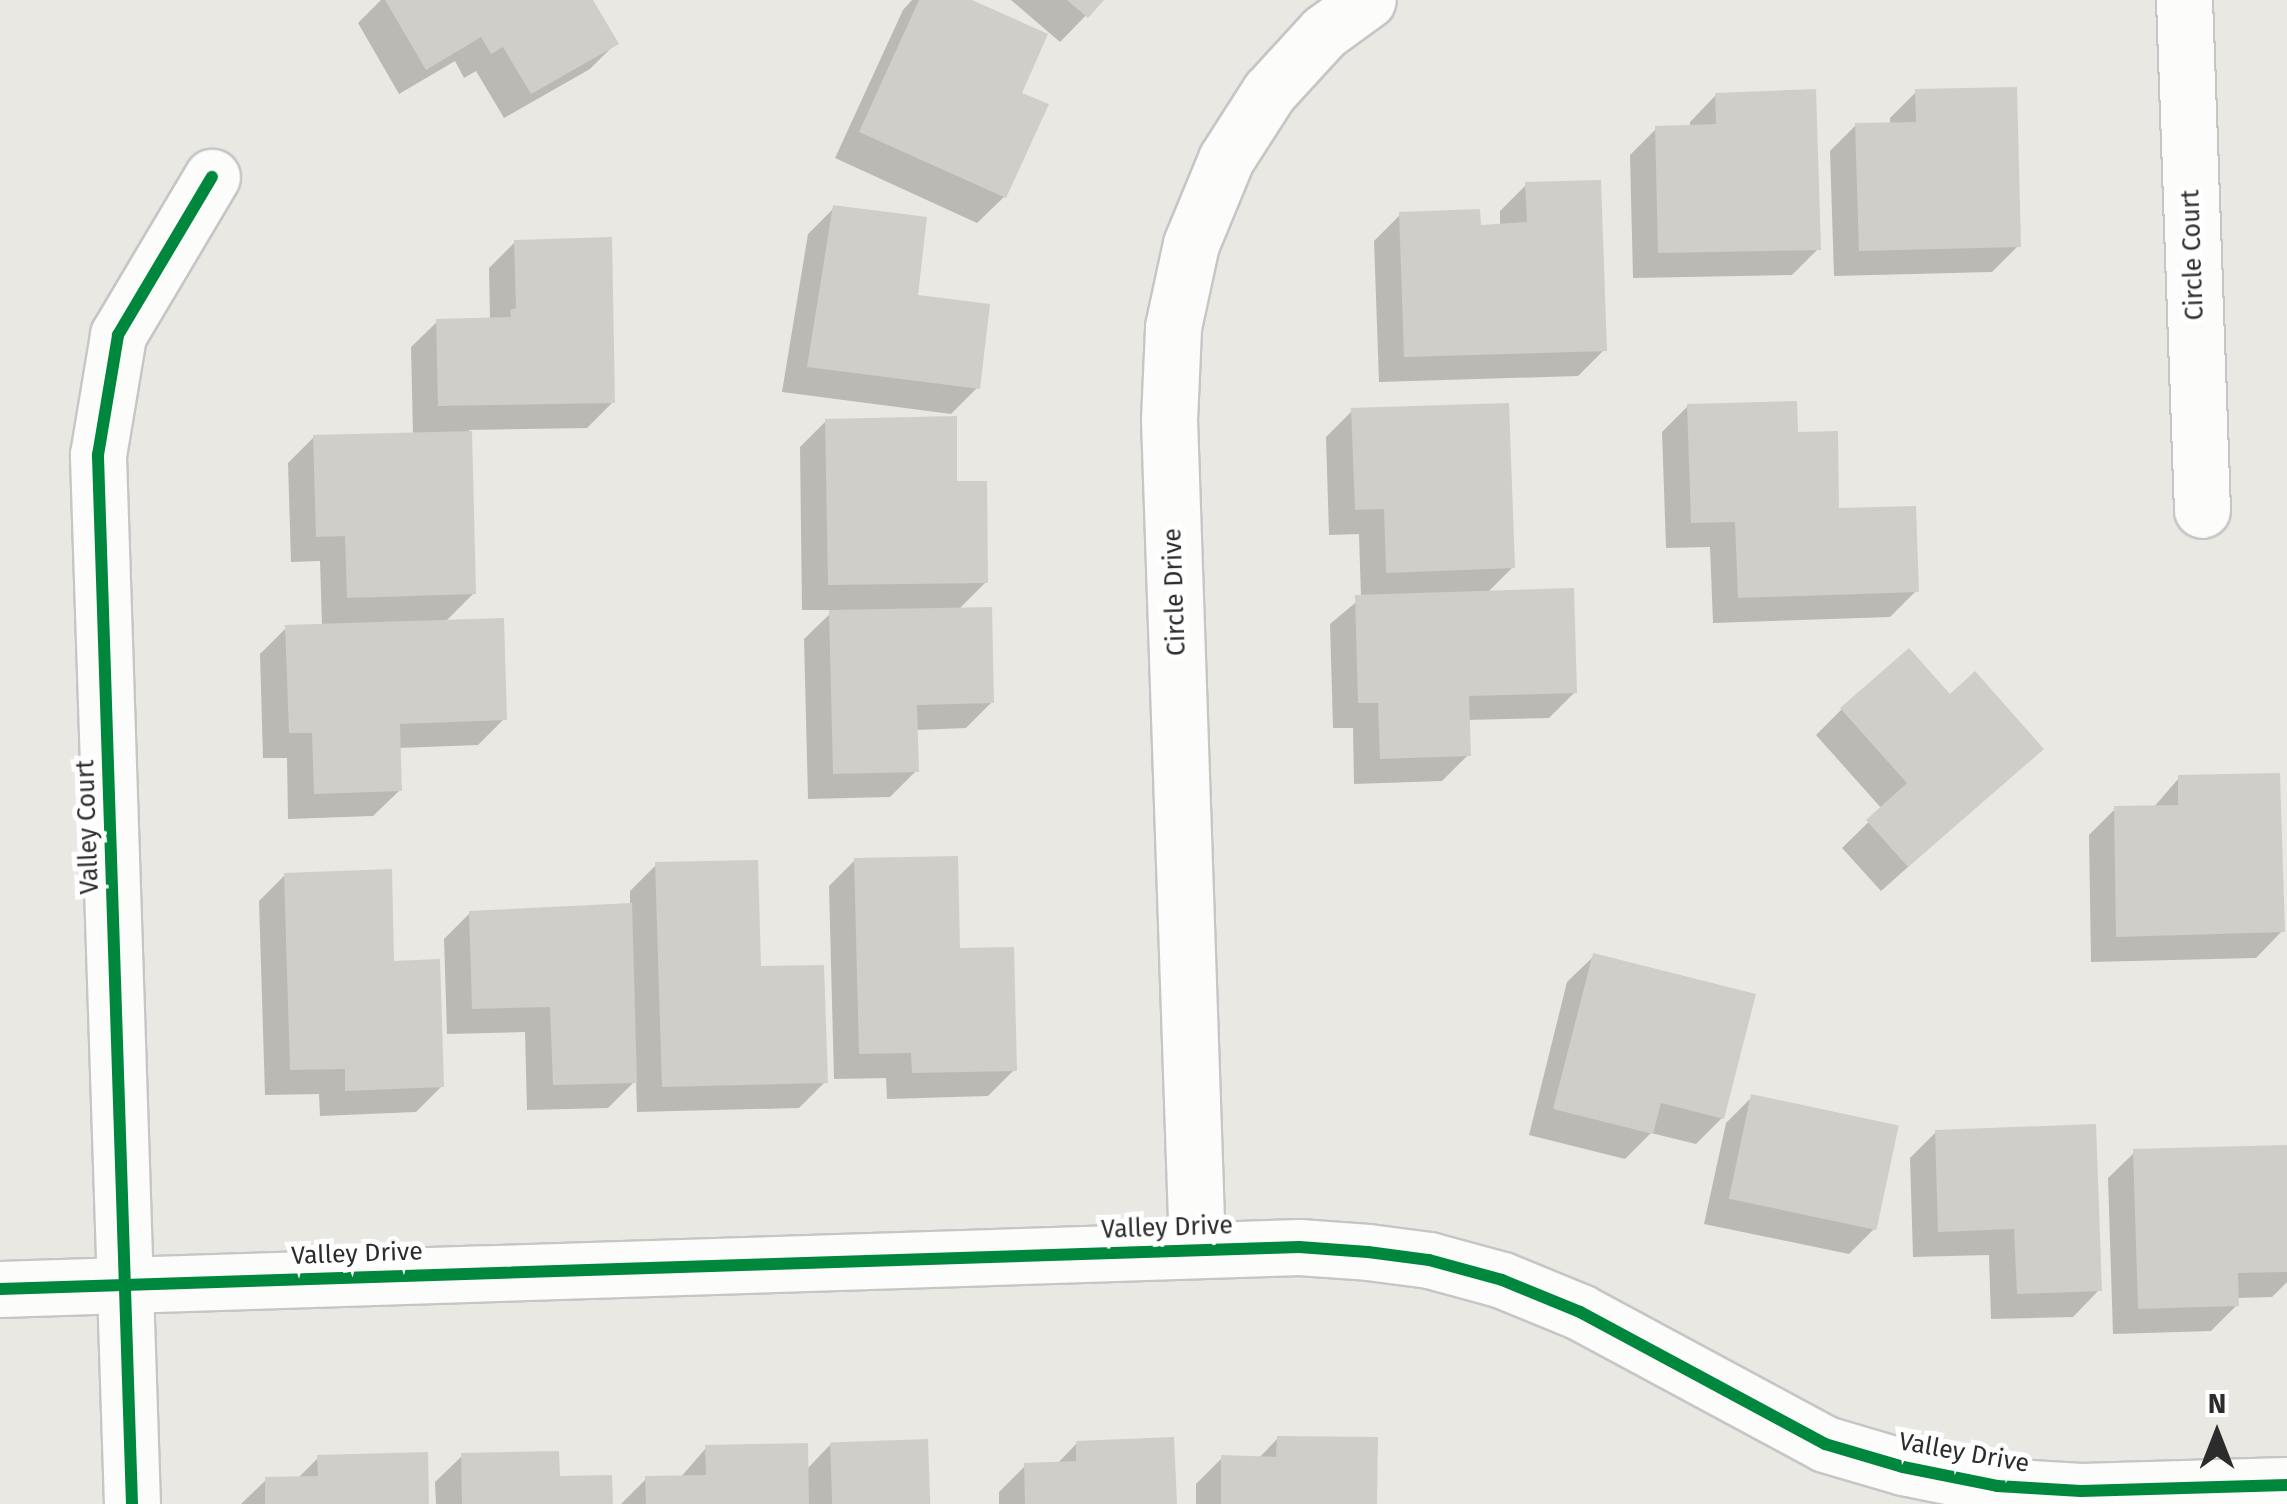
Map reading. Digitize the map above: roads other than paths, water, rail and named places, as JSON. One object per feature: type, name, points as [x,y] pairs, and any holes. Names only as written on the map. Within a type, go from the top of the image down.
[{"type":"street","name":"Circle Drive","points":[[1197,1250],[1170,440],[1173,327],[1191,244],[1226,160],[1269,92],[1324,32],[1368,0]]},
{"type":"street","name":"Circle Court","points":[[2184,0],[2202,510]]},
{"type":"street","name":"Valley Court","points":[[132,1504],[98,455],[118,335],[212,176]]},
{"type":"street","name":"Valley Drive","points":[[0,1289],[1299,1247],[1368,1252],[1428,1260],[1502,1280],[1580,1312],[1825,1444],[1903,1467],[1997,1486],[2081,1491],[2287,1486]]}]
